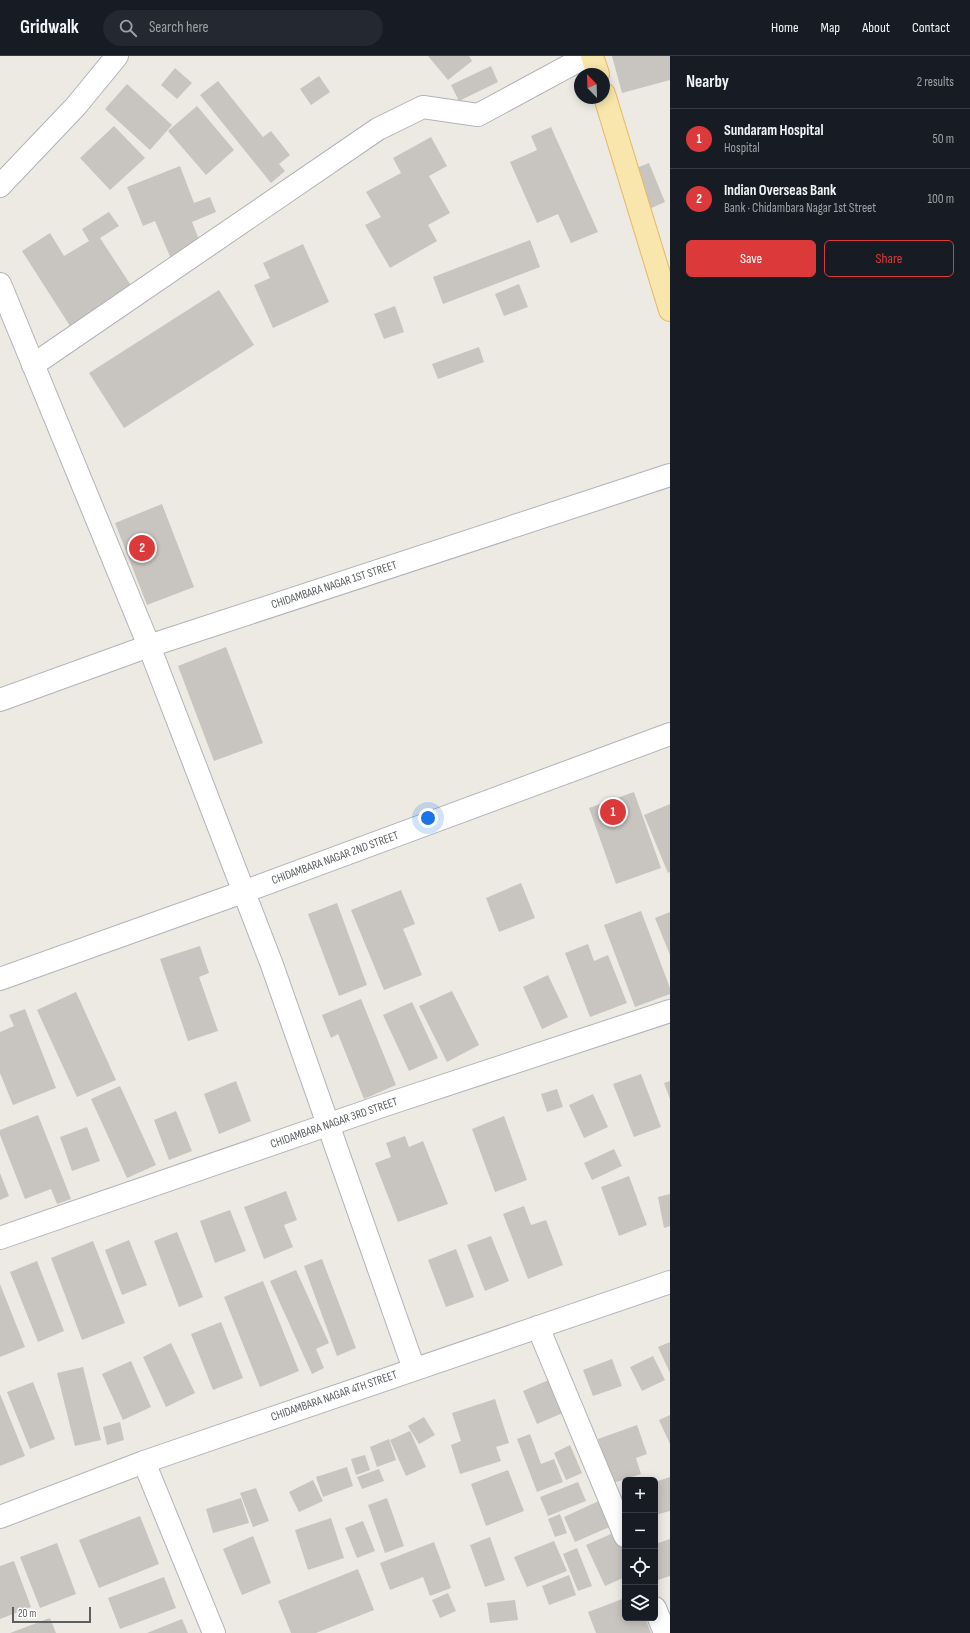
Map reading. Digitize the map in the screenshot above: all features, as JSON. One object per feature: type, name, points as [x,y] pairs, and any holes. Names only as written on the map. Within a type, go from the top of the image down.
[{"type":"main road","points":[[592,56],[596,68]]},
{"type":"main road","points":[[607,104],[670,310]]},
{"type":"street","points":[[0,186],[76,106],[117,56]]},
{"type":"street","points":[[33,365],[378,129],[423,108],[478,115],[587,56]]},
{"type":"street","points":[[0,284],[149,646],[272,965],[414,1369]]},
{"type":"street","name":"CHIDAMBARA NAGAR 1ST STREET","points":[[0,700],[149,646],[670,475]]},
{"type":"street","name":"CHIDAMBARA NAGAR 2ND STREET","points":[[0,979],[243,892],[670,734]]},
{"type":"street","name":"CHIDAMBARA NAGAR 3RD STREET","points":[[0,1238],[328,1124],[670,1011]]},
{"type":"street","name":"CHIDAMBARA NAGAR 4TH STREET","points":[[0,1517],[144,1462],[670,1282]]},
{"type":"street","points":[[538,1327],[622,1529]]},
{"type":"street","points":[[144,1462],[214,1633]]},
{"type":"street","points":[[658,1616],[665,1633]]},
{"type":"building","points":[[428,56],[469,56],[472,61],[448,80]]},
{"type":"building","points":[[612,56],[670,56],[670,80],[622,93]]},
{"type":"building","points":[[491,66],[498,82],[459,101],[451,85]]},
{"type":"building","points":[[175,68],[192,83],[177,99],[161,85]]},
{"type":"building","points":[[319,76],[330,92],[311,105],[300,89]]},
{"type":"building","points":[[218,81],[263,137],[271,131],[290,155],[279,164],[285,171],[271,183],[200,95]]},
{"type":"building","points":[[127,84],[172,125],[150,150],[105,109]]},
{"type":"building","points":[[197,106],[234,150],[206,175],[168,131]]},
{"type":"building","points":[[114,126],[145,158],[110,190],[80,158]]},
{"type":"building","points":[[551,127],[598,232],[571,243],[558,214],[537,223],[510,162],[537,150],[531,136]]},
{"type":"building","points":[[431,137],[447,166],[429,176],[450,213],[428,225],[437,241],[390,268],[365,225],[381,217],[366,192],[401,173],[393,158]]},
{"type":"building","points":[[649,163],[665,202],[649,209],[634,169]]},
{"type":"building","points":[[180,166],[194,203],[210,197],[216,212],[192,222],[202,247],[171,259],[155,221],[143,226],[127,187]]},
{"type":"building","points":[[109,212],[119,226],[100,238],[134,290],[72,329],[22,251],[50,233],[64,256],[89,241],[82,229]]},
{"type":"building","points":[[530,240],[540,267],[443,304],[433,277]]},
{"type":"building","points":[[303,244],[329,302],[273,328],[254,285],[270,278],[263,263]]},
{"type":"building","points":[[519,284],[528,307],[504,316],[495,294]]},
{"type":"building","points":[[219,290],[254,345],[124,428],[89,373]]},
{"type":"building","points":[[395,306],[404,332],[384,339],[374,314]]},
{"type":"building","points":[[479,347],[484,362],[438,379],[432,364]]},
{"type":"building","points":[[162,504],[194,587],[147,605],[115,523]]},
{"type":"building","points":[[226,647],[263,743],[214,761],[178,666]]},
{"type":"building","points":[[634,792],[661,868],[616,884],[589,808]]},
{"type":"building","points":[[670,804],[670,872],[668,873],[644,815]]},
{"type":"building","points":[[521,883],[535,918],[499,932],[486,898]]},
{"type":"building","points":[[401,890],[415,924],[403,929],[422,975],[384,990],[351,910]]},
{"type":"building","points":[[337,903],[367,985],[339,996],[308,914]]},
{"type":"building","points":[[641,911],[670,988],[670,994],[635,1007],[604,925]]},
{"type":"building","points":[[670,912],[670,955],[655,918]]},
{"type":"building","points":[[588,944],[594,961],[608,955],[627,1003],[590,1017],[565,953]]},
{"type":"building","points":[[200,946],[209,973],[199,977],[218,1031],[188,1041],[160,959]]},
{"type":"building","points":[[548,975],[568,1017],[542,1029],[523,987]]},
{"type":"building","points":[[452,991],[479,1045],[447,1062],[419,1006]]},
{"type":"building","points":[[76,992],[116,1080],[77,1097],[37,1010]]},
{"type":"building","points":[[361,999],[396,1085],[364,1099],[338,1034],[331,1038],[322,1015]]},
{"type":"building","points":[[412,1002],[438,1058],[409,1071],[383,1015]]},
{"type":"building","points":[[25,1009],[56,1088],[13,1105],[0,1073],[0,1032],[14,1026],[9,1015]]},
{"type":"building","points":[[641,1074],[661,1127],[634,1137],[613,1084]]},
{"type":"building","points":[[236,1081],[251,1121],[219,1134],[204,1094]]},
{"type":"building","points":[[670,1081],[670,1099],[664,1083]]},
{"type":"building","points":[[120,1086],[156,1165],[127,1178],[91,1099]]},
{"type":"building","points":[[557,1089],[563,1107],[547,1112],[541,1094]]},
{"type":"building","points":[[593,1094],[608,1127],[584,1138],[569,1105]]},
{"type":"building","points":[[176,1111],[192,1151],[169,1160],[154,1120]]},
{"type":"building","points":[[38,1115],[71,1199],[57,1204],[51,1189],[25,1199],[0,1135],[0,1130]]},
{"type":"building","points":[[504,1116],[527,1180],[495,1192],[472,1129]]},
{"type":"building","points":[[87,1127],[100,1161],[72,1171],[60,1137]]},
{"type":"building","points":[[405,1136],[409,1147],[423,1141],[448,1204],[398,1222],[375,1163],[391,1157],[386,1143]]},
{"type":"building","points":[[614,1149],[622,1166],[592,1180],[584,1163]]},
{"type":"building","points":[[0,1173],[9,1196],[0,1200]]},
{"type":"building","points":[[629,1176],[647,1225],[619,1236],[601,1187]]},
{"type":"building","points":[[286,1191],[297,1220],[284,1225],[293,1247],[264,1259],[244,1207]]},
{"type":"building","points":[[670,1194],[670,1226],[664,1228],[658,1197]]},
{"type":"building","points":[[524,1206],[531,1225],[546,1220],[563,1265],[528,1279],[503,1214]]},
{"type":"building","points":[[230,1210],[246,1251],[215,1263],[200,1221]]},
{"type":"building","points":[[177,1232],[203,1297],[179,1307],[154,1241]]},
{"type":"building","points":[[491,1236],[509,1281],[485,1291],[467,1245]]},
{"type":"building","points":[[129,1240],[147,1285],[122,1295],[105,1250]]},
{"type":"building","points":[[93,1241],[125,1323],[82,1340],[51,1258]]},
{"type":"building","points":[[456,1249],[474,1297],[446,1307],[428,1260]]},
{"type":"building","points":[[322,1259],[356,1348],[337,1356],[304,1266]]},
{"type":"building","points":[[37,1261],[64,1331],[38,1342],[10,1272]]},
{"type":"building","points":[[296,1270],[329,1343],[316,1349],[324,1368],[312,1374],[270,1281]]},
{"type":"building","points":[[263,1281],[299,1371],[260,1387],[224,1297]]},
{"type":"building","points":[[0,1284],[25,1347],[0,1357]]},
{"type":"building","points":[[221,1322],[243,1378],[213,1390],[191,1334]]},
{"type":"building","points":[[670,1342],[670,1373],[658,1347]]},
{"type":"building","points":[[171,1343],[195,1393],[166,1407],[143,1357]]},
{"type":"building","points":[[653,1356],[665,1380],[642,1391],[630,1367]]},
{"type":"building","points":[[612,1359],[622,1386],[593,1396],[583,1370]]},
{"type":"building","points":[[131,1361],[151,1407],[123,1420],[102,1374]]},
{"type":"building","points":[[83,1367],[101,1440],[75,1446],[57,1373]]},
{"type":"building","points":[[551,1379],[565,1412],[537,1424],[523,1391]]},
{"type":"building","points":[[33,1382],[55,1439],[30,1449],[7,1392]]},
{"type":"building","points":[[0,1394],[25,1456],[0,1466]]},
{"type":"building","points":[[495,1399],[509,1443],[496,1447],[501,1461],[460,1474],[451,1445],[461,1441],[452,1413]]},
{"type":"building","points":[[670,1415],[670,1444],[659,1420]]},
{"type":"building","points":[[424,1417],[435,1435],[419,1444],[408,1426]]},
{"type":"building","points":[[120,1422],[124,1440],[107,1445],[103,1427]]},
{"type":"building","points":[[637,1425],[647,1454],[636,1458],[641,1474],[632,1477],[622,1477],[622,1480],[613,1483],[598,1439]]},
{"type":"building","points":[[410,1431],[426,1467],[406,1476],[390,1440]]},
{"type":"building","points":[[530,1434],[541,1464],[554,1459],[563,1482],[537,1492],[517,1439]]},
{"type":"building","points":[[389,1439],[396,1460],[377,1467],[370,1447]]},
{"type":"building","points":[[570,1445],[582,1473],[566,1480],[554,1453]]},
{"type":"building","points":[[365,1455],[370,1470],[356,1475],[351,1459]]},
{"type":"building","points":[[347,1467],[353,1486],[323,1497],[316,1477]]},
{"type":"building","points":[[379,1469],[384,1481],[362,1489],[357,1477]]},
{"type":"building","points":[[508,1470],[524,1511],[486,1526],[471,1484]]},
{"type":"building","points":[[670,1477],[670,1511],[658,1514],[658,1513],[658,1481]]},
{"type":"building","points":[[313,1480],[323,1501],[299,1512],[289,1492]]},
{"type":"building","points":[[578,1482],[586,1501],[548,1516],[540,1497]]},
{"type":"building","points":[[256,1488],[269,1521],[253,1527],[240,1493]]},
{"type":"building","points":[[241,1498],[249,1523],[213,1533],[206,1509]]},
{"type":"building","points":[[387,1498],[404,1546],[385,1553],[368,1505]]},
{"type":"building","points":[[603,1499],[614,1525],[575,1542],[564,1517]]},
{"type":"building","points":[[560,1514],[567,1533],[555,1537],[548,1519]]},
{"type":"building","points":[[140,1516],[159,1564],[99,1588],[79,1540]]},
{"type":"building","points":[[331,1518],[344,1558],[308,1570],[295,1530]]},
{"type":"building","points":[[363,1521],[375,1551],[357,1558],[345,1528]]},
{"type":"building","points":[[620,1530],[622,1535],[622,1578],[605,1586],[586,1545]]},
{"type":"building","points":[[253,1536],[271,1583],[242,1595],[223,1549]]},
{"type":"building","points":[[490,1537],[505,1580],[485,1587],[470,1545]]},
{"type":"building","points":[[670,1539],[670,1576],[658,1580],[658,1549],[658,1543]]},
{"type":"building","points":[[554,1541],[567,1571],[527,1587],[514,1557]]},
{"type":"building","points":[[434,1542],[451,1588],[430,1596],[423,1577],[390,1590],[380,1563]]},
{"type":"building","points":[[57,1543],[76,1594],[40,1608],[20,1557]]},
{"type":"building","points":[[577,1548],[592,1586],[578,1591],[563,1554]]},
{"type":"building","points":[[14,1561],[31,1607],[0,1619],[0,1566]]},
{"type":"building","points":[[358,1569],[374,1610],[316,1633],[291,1633],[278,1601]]},
{"type":"building","points":[[569,1575],[576,1595],[549,1605],[542,1586]]},
{"type":"building","points":[[164,1577],[176,1608],[120,1629],[108,1598]]},
{"type":"building","points":[[448,1593],[456,1611],[440,1618],[432,1600]]},
{"type":"building","points":[[622,1599],[622,1621],[646,1621],[651,1633],[596,1633],[588,1612]]},
{"type":"building","points":[[515,1600],[518,1620],[490,1623],[487,1603]]},
{"type":"building","points":[[50,1618],[56,1633],[10,1633]]},
{"type":"building","points":[[182,1619],[188,1633],[147,1633]]},
{"type":"place","name":"Indian Overseas Bank","points":[[142,548]]},
{"type":"place","name":"Sundaram Hospital","points":[[613,812]]}]
